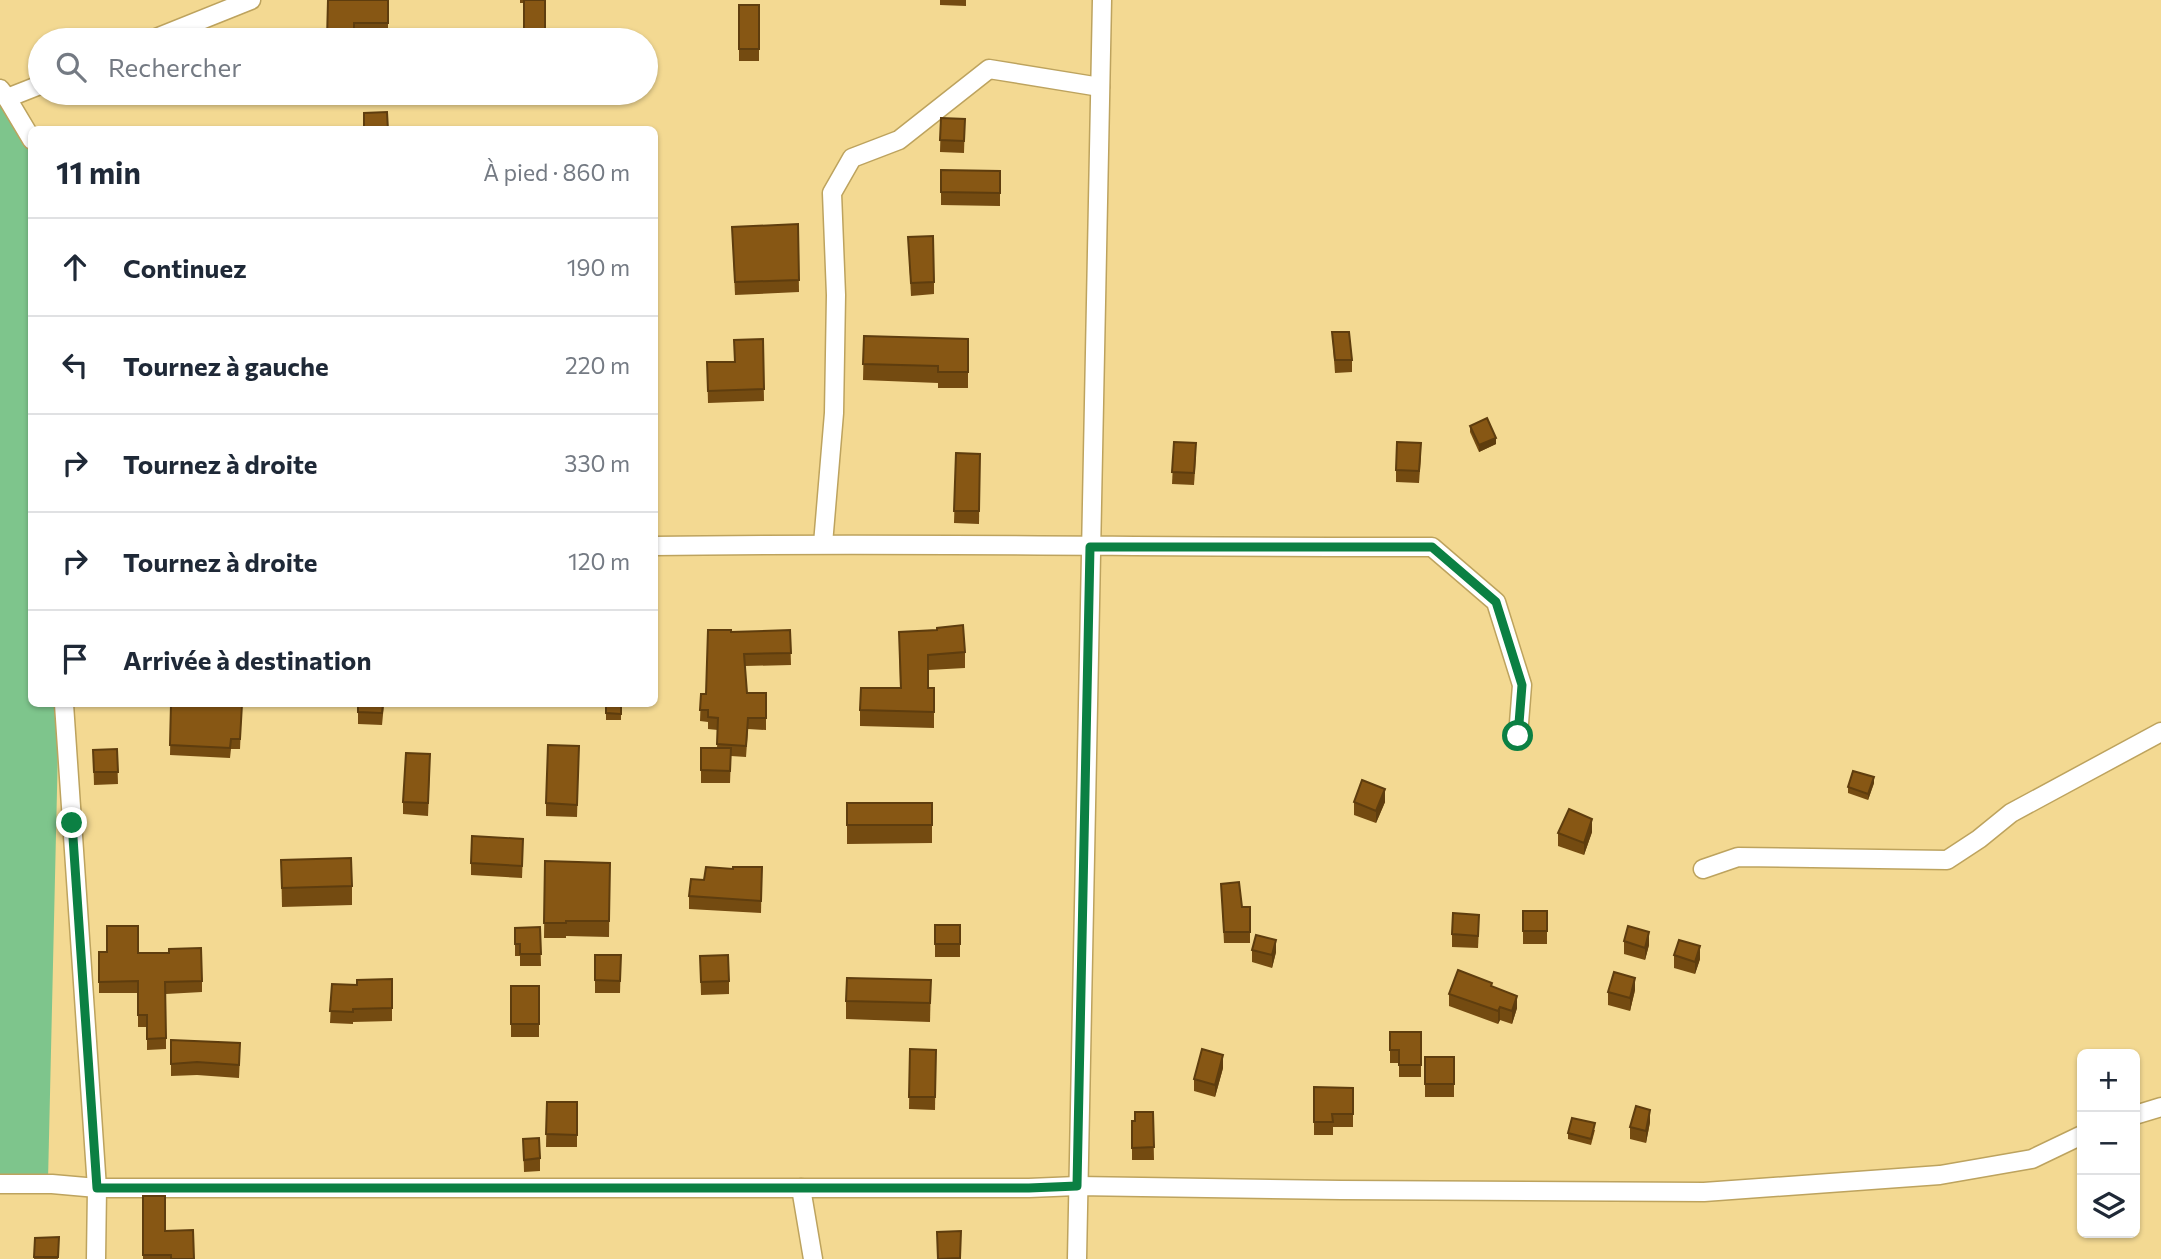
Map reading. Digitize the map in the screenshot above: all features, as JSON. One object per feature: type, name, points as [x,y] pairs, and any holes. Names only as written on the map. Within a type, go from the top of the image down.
[{"type":"street","points":[[181,28],[251,0]]},
{"type":"street","points":[[1077,1259],[1102,0]]},
{"type":"street","points":[[823,544],[834,413],[836,295],[832,193],[852,158],[899,140],[989,69],[1100,87]]},
{"type":"street","points":[[28,88],[4,94],[28,133]]},
{"type":"street","points":[[658,546],[823,544],[1432,547],[1496,602],[1522,685],[1518,736]]},
{"type":"street","points":[[64,707],[97,1188],[96,1259]]},
{"type":"street","points":[[1703,869],[1738,857],[1947,860],[2011,813],[2161,732]]},
{"type":"street","points":[[2140,1113],[2161,1107]]},
{"type":"street","points":[[0,1184],[52,1184],[97,1188],[1077,1186],[1704,1192],[1940,1175],[2032,1160],[2077,1138]]},
{"type":"street","points":[[801,1188],[813,1259]]},
{"type":"green space","points":[[0,89],[28,134],[28,707],[59,707],[48,1181],[0,1184]]},
{"type":"building","points":[[328,0],[388,0],[388,23],[354,23],[354,28],[327,28]]},
{"type":"building","points":[[524,0],[545,0],[545,28],[524,28]]},
{"type":"building","points":[[739,5],[759,5],[759,49],[739,49]]},
{"type":"building","points":[[387,112],[388,126],[364,126],[364,113]]},
{"type":"building","points":[[941,118],[965,119],[964,141],[940,140]]},
{"type":"building","points":[[941,170],[1000,171],[1000,193],[941,192]]},
{"type":"building","points":[[798,224],[799,280],[735,282],[732,227]]},
{"type":"building","points":[[933,236],[934,282],[911,283],[908,237]]},
{"type":"building","points":[[1332,332],[1349,332],[1352,360],[1335,360]]},
{"type":"building","points":[[864,336],[968,339],[968,372],[938,372],[938,366],[863,364]]},
{"type":"building","points":[[763,339],[764,389],[708,391],[707,362],[735,362],[734,340]]},
{"type":"building","points":[[1487,418],[1496,438],[1479,445],[1470,426]]},
{"type":"building","points":[[1174,442],[1196,443],[1194,473],[1172,472]]},
{"type":"building","points":[[1397,442],[1421,443],[1419,471],[1396,470]]},
{"type":"building","points":[[956,453],[980,454],[979,511],[954,511]]},
{"type":"building","points":[[963,625],[965,652],[928,655],[928,688],[934,688],[934,712],[860,710],[861,688],[901,688],[899,632],[937,630]]},
{"type":"building","points":[[708,630],[790,630],[791,653],[744,654],[747,693],[766,693],[766,718],[748,718],[746,746],[717,744],[718,718],[708,717],[708,710],[700,710],[701,694],[706,694]]},
{"type":"building","points":[[171,707],[242,707],[240,739],[231,739],[230,748],[170,745]]},
{"type":"building","points":[[358,707],[383,707],[382,713],[358,712]]},
{"type":"building","points":[[606,707],[621,707],[621,714],[606,713]]},
{"type":"building","points":[[548,745],[579,746],[577,805],[546,803]]},
{"type":"building","points":[[701,748],[731,748],[730,771],[701,770]]},
{"type":"building","points":[[117,749],[118,772],[94,772],[93,750]]},
{"type":"building","points":[[406,753],[430,754],[428,803],[403,802]]},
{"type":"building","points":[[1853,771],[1874,777],[1868,794],[1848,787]]},
{"type":"building","points":[[1362,780],[1385,789],[1376,811],[1354,802]]},
{"type":"building","points":[[847,803],[932,803],[932,825],[847,825]]},
{"type":"building","points":[[1569,809],[1592,819],[1584,843],[1558,833]]},
{"type":"building","points":[[472,836],[523,839],[522,866],[471,863]]},
{"type":"building","points":[[351,858],[352,886],[282,888],[281,860]]},
{"type":"building","points":[[545,861],[610,863],[609,921],[544,923]]},
{"type":"building","points":[[706,867],[762,867],[761,901],[689,896],[691,879],[704,880]]},
{"type":"building","points":[[1239,882],[1242,907],[1250,907],[1250,932],[1224,932],[1221,884]]},
{"type":"building","points":[[1523,911],[1547,911],[1547,931],[1523,931]]},
{"type":"building","points":[[1453,913],[1479,915],[1478,936],[1452,934]]},
{"type":"building","points":[[935,925],[960,925],[960,944],[935,944]]},
{"type":"building","points":[[107,926],[138,926],[138,953],[169,953],[169,949],[201,948],[202,981],[165,982],[166,1038],[147,1039],[147,1015],[138,1015],[138,981],[99,982],[99,952],[107,952]]},
{"type":"building","points":[[1628,926],[1649,932],[1645,948],[1624,941]]},
{"type":"building","points":[[540,927],[541,954],[520,954],[520,944],[515,944],[515,928]]},
{"type":"building","points":[[1256,935],[1276,940],[1272,955],[1252,950]]},
{"type":"building","points":[[1679,940],[1700,946],[1695,962],[1674,955]]},
{"type":"building","points":[[595,955],[621,955],[620,981],[595,980]]},
{"type":"building","points":[[728,955],[729,981],[701,982],[700,956]]},
{"type":"building","points":[[1458,970],[1517,996],[1512,1011],[1500,1007],[1498,1011],[1449,994]]},
{"type":"building","points":[[1614,972],[1635,978],[1630,998],[1608,992]]},
{"type":"building","points":[[847,978],[931,980],[930,1003],[846,1001]]},
{"type":"building","points":[[392,979],[392,1008],[353,1009],[353,1012],[330,1011],[332,984],[357,985],[357,980]]},
{"type":"building","points":[[511,986],[539,986],[539,1024],[511,1024]]},
{"type":"building","points":[[1390,1032],[1421,1032],[1421,1065],[1399,1065],[1399,1050],[1390,1050]]},
{"type":"building","points":[[171,1040],[240,1043],[239,1065],[197,1062],[171,1064]]},
{"type":"building","points":[[910,1049],[936,1050],[935,1097],[909,1097]]},
{"type":"building","points":[[1202,1049],[1223,1055],[1215,1085],[1194,1079]]},
{"type":"building","points":[[1425,1057],[1454,1057],[1454,1084],[1425,1084]]},
{"type":"building","points":[[1314,1087],[1353,1088],[1353,1114],[1332,1114],[1333,1122],[1314,1122]]},
{"type":"building","points":[[547,1102],[577,1102],[577,1135],[546,1134]]},
{"type":"building","points":[[1636,1106],[1650,1110],[1646,1131],[1630,1127]]},
{"type":"building","points":[[1135,1112],[1153,1112],[1154,1147],[1132,1148],[1132,1121],[1135,1121]]},
{"type":"building","points":[[1572,1118],[1595,1123],[1591,1139],[1568,1133]]},
{"type":"building","points":[[539,1138],[540,1158],[524,1160],[523,1139]]},
{"type":"building","points":[[143,1196],[165,1196],[165,1231],[193,1230],[194,1259],[171,1259],[171,1255],[143,1255]]},
{"type":"building","points":[[961,1231],[960,1258],[938,1259],[937,1232]]},
{"type":"building","points":[[59,1237],[58,1257],[34,1257],[35,1238]]},
{"type":"route","points":[[72,823],[97,1188],[1077,1186],[1090,547],[1432,547],[1496,602],[1522,685],[1518,736]]}]
